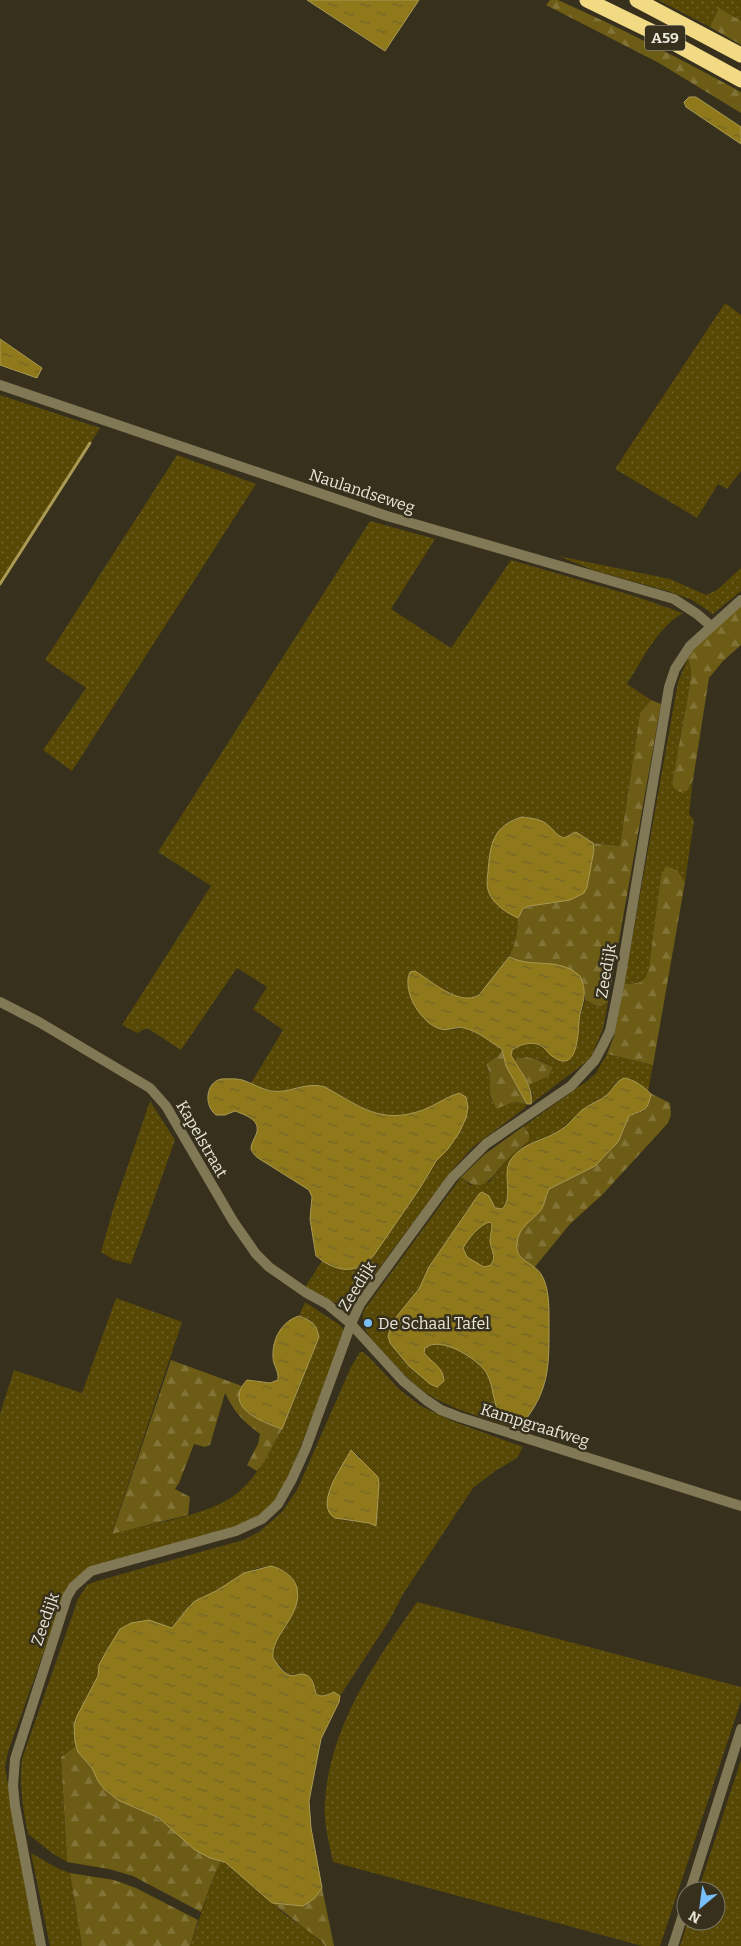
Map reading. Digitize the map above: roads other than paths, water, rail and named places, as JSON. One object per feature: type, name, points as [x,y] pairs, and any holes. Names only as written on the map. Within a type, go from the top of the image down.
[{"type":"highway","name":"A59","points":[[587,0],[657,34],[741,80]]},
{"type":"highway","name":"A59","points":[[637,0],[741,55]]},
{"type":"street","name":"Naulandseweg","points":[[0,385],[387,516],[650,590],[674,599],[711,626]]},
{"type":"street","name":"Zeedijk","points":[[41,1946],[13,1786],[15,1759],[67,1597],[73,1587],[91,1571],[236,1531],[262,1520],[278,1504],[306,1448],[360,1304],[452,1178],[466,1162],[486,1144],[571,1086],[595,1060],[610,1031],[620,981],[669,687],[682,657],[690,646],[741,600]]},
{"type":"street","name":"Kapelstraat","points":[[0,1002],[39,1022],[150,1088],[166,1106],[233,1221],[256,1254],[269,1267],[305,1292],[327,1304],[351,1324]]},
{"type":"street","name":"Kampgraafweg","points":[[351,1324],[403,1381],[441,1410],[741,1506]]},
{"type":"street","points":[[693,1881],[741,1729]]},
{"type":"street","points":[[673,1946],[678,1931]]},
{"type":"water","points":[[307,0],[419,0],[385,51]]},
{"type":"water","points":[[689,97],[696,97],[741,127],[741,144],[686,107],[684,102]]},
{"type":"water","points":[[0,339],[42,368],[37,378],[0,365]]},
{"type":"water","points":[[522,817],[533,818],[543,822],[564,838],[576,832],[593,843],[594,850],[587,887],[584,893],[570,900],[530,906],[523,909],[518,918],[495,903],[487,887],[487,881],[490,853],[495,837],[505,825]]},
{"type":"water","points":[[509,957],[528,962],[563,966],[580,976],[584,989],[577,1044],[567,1061],[560,1061],[542,1046],[534,1043],[524,1044],[512,1050],[511,1055],[528,1084],[531,1104],[527,1104],[506,1066],[502,1049],[469,1029],[441,1029],[434,1026],[420,1014],[408,988],[410,972],[415,971],[454,995],[471,998],[479,995]]},
{"type":"water","points":[[624,1078],[635,1082],[651,1094],[648,1104],[644,1110],[629,1116],[618,1142],[595,1166],[549,1189],[542,1208],[523,1228],[518,1237],[518,1253],[525,1261],[538,1270],[546,1285],[549,1302],[549,1336],[548,1364],[542,1390],[529,1415],[518,1429],[512,1427],[502,1418],[496,1406],[487,1374],[483,1368],[468,1356],[459,1350],[440,1344],[425,1348],[424,1353],[442,1372],[444,1381],[437,1387],[430,1384],[409,1366],[390,1343],[388,1336],[397,1316],[419,1289],[429,1267],[479,1194],[482,1192],[489,1196],[495,1208],[502,1209],[508,1193],[508,1167],[515,1155],[526,1146],[562,1129],[582,1110],[602,1099]],"holes":[[[490,1222],[492,1224],[490,1241],[494,1258],[491,1265],[484,1267],[467,1257],[463,1248],[478,1229],[486,1223]]]},
{"type":"water","points":[[221,1079],[242,1080],[271,1091],[285,1091],[304,1086],[325,1087],[361,1107],[383,1115],[395,1116],[423,1110],[459,1093],[466,1097],[468,1107],[466,1118],[459,1133],[448,1149],[436,1161],[420,1188],[374,1255],[361,1266],[354,1269],[346,1269],[331,1266],[316,1256],[310,1219],[312,1197],[309,1190],[254,1154],[251,1148],[257,1131],[256,1123],[249,1117],[235,1111],[225,1115],[216,1115],[212,1111],[208,1101],[209,1090],[216,1081]]},
{"type":"water","points":[[299,1316],[313,1323],[319,1337],[282,1429],[256,1418],[242,1406],[239,1398],[247,1380],[270,1383],[278,1380],[273,1357],[276,1337],[283,1326]]},
{"type":"water","points":[[351,1450],[378,1477],[376,1526],[369,1523],[335,1518],[329,1512],[327,1504],[328,1495]]},
{"type":"water","points":[[271,1566],[283,1571],[293,1580],[297,1588],[298,1598],[291,1616],[276,1641],[273,1658],[286,1674],[308,1676],[312,1681],[316,1694],[322,1696],[334,1692],[340,1696],[339,1702],[321,1739],[309,1801],[311,1828],[322,1888],[315,1898],[303,1906],[272,1903],[225,1862],[210,1858],[195,1850],[159,1818],[118,1800],[104,1789],[98,1781],[92,1768],[78,1752],[75,1742],[74,1725],[77,1716],[98,1676],[99,1665],[120,1629],[131,1623],[149,1620],[172,1628],[195,1601],[216,1591],[244,1573]]},
{"type":"waterway","points":[[0,584],[90,443]]},
{"type":"place","name":"De Schaal Tafel","points":[[368,1323]]}]
